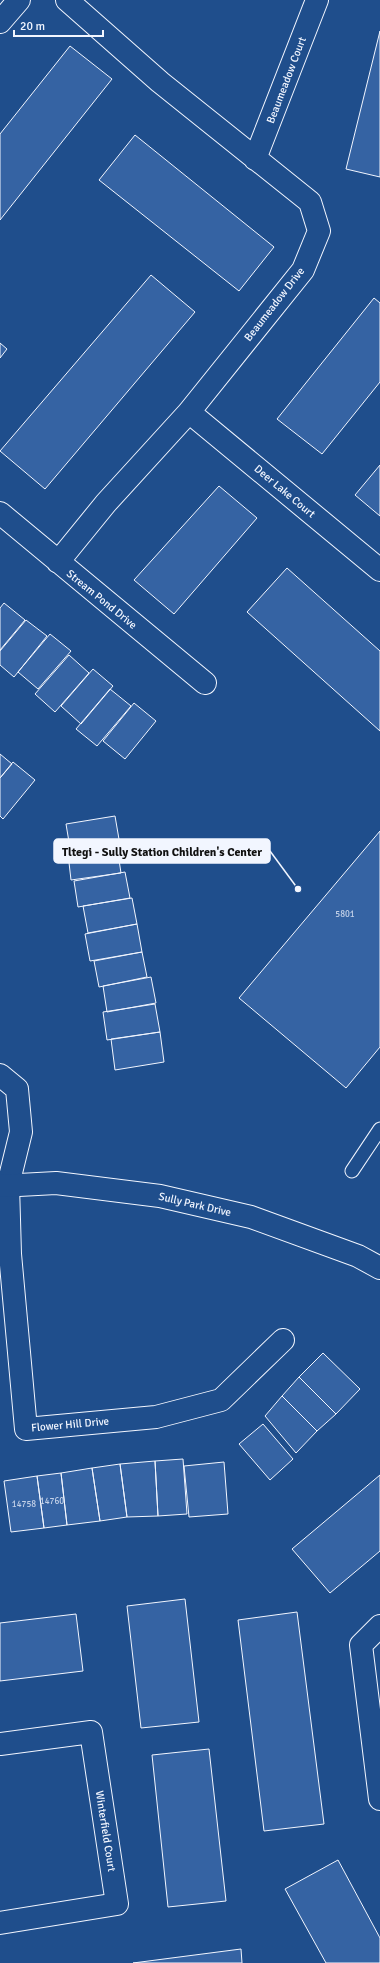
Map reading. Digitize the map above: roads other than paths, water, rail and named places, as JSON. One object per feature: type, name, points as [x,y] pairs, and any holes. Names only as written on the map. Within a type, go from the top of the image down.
[{"type":"street","points":[[0,22],[19,0]]},
{"type":"street","name":"Beaumeadow Drive","points":[[58,562],[106,503],[189,412],[303,270],[320,231],[310,202],[160,82],[67,0]]},
{"type":"street","name":"Beaumeadow Court","points":[[255,159],[317,0]]},
{"type":"street","name":"Deer Lake Court","points":[[189,412],[380,570]]},
{"type":"street","name":"Stream Pond Drive","points":[[0,513],[205,683]]},
{"type":"street","name":"Flower Hill Drive","points":[[0,1075],[17,1089],[21,1132],[3,1179],[26,1429],[156,1417],[220,1400],[283,1340]]},
{"type":"street","name":"Sully Park Drive","points":[[3,1179],[56,1183],[160,1196],[251,1217],[358,1256],[380,1268]]},
{"type":"street","points":[[380,1626],[361,1645],[380,1799]]},
{"type":"street","name":"Winterfield Court","points":[[0,1744],[91,1732],[117,1904],[0,1923]]},
{"type":"lane","points":[[352,1171],[380,1129]]},
{"type":"place","name":"Tltegi - Sully Station Children's Center","points":[[298,889]]}]
